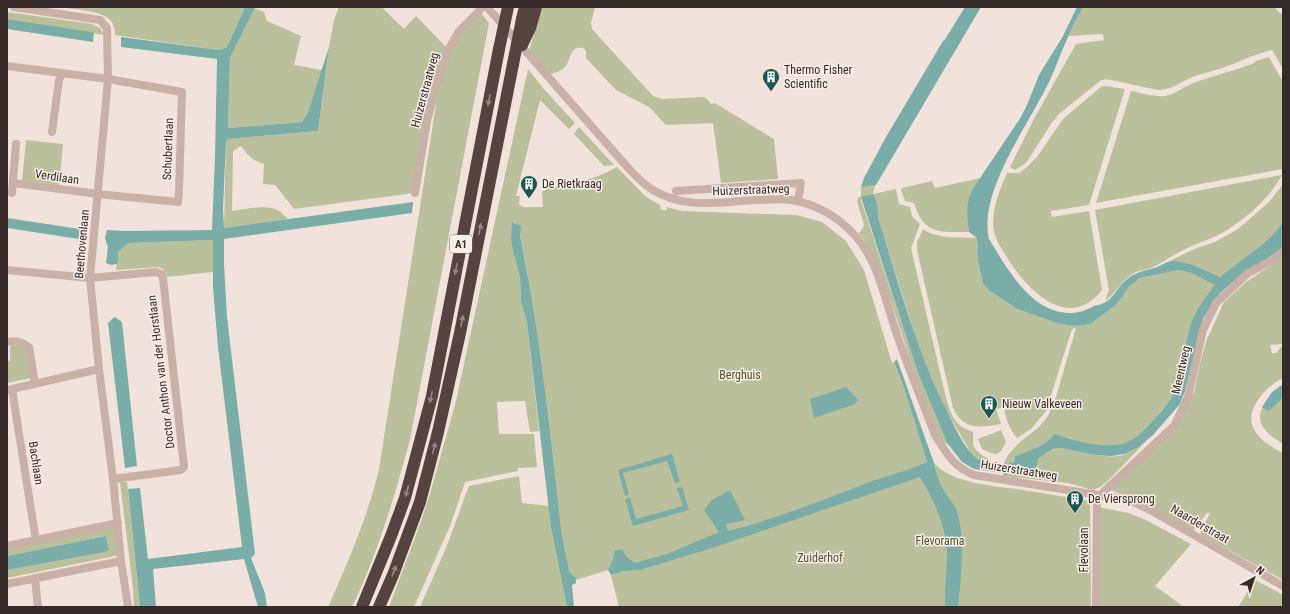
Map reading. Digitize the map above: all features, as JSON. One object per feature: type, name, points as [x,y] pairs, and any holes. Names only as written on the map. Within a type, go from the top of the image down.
[{"type":"highway","name":"A1","points":[[499,49],[500,7]]},
{"type":"highway","name":"A1","points":[[362,607],[405,498],[432,396],[508,7]]},
{"type":"highway","name":"A1","points":[[379,607],[393,575],[417,509],[438,432],[460,333],[513,64],[526,18],[536,7]]},
{"type":"street","name":"Beethovenlaan","points":[[14,7],[100,20],[107,28],[108,79],[90,278],[99,369],[118,523],[121,562],[128,607]]},
{"type":"street","name":"Huizerstraatweg","points":[[416,193],[428,121],[437,84],[448,50],[459,31],[483,7]]},
{"type":"street","name":"Huizerstraatweg","points":[[487,7],[622,161],[647,186],[665,196],[681,201],[711,204],[783,199],[798,201],[821,209],[838,219],[853,233],[868,254],[876,269],[896,333],[935,435],[956,465],[974,475],[1100,495]]},
{"type":"street","points":[[7,66],[108,79]]},
{"type":"street","points":[[52,132],[59,80],[62,74]]},
{"type":"street","name":"Schubertlaan","points":[[98,194],[178,202],[179,192],[182,92],[108,79]]},
{"type":"street","points":[[12,193],[16,144]]},
{"type":"street","name":"Verdilaan","points":[[14,183],[98,194]]},
{"type":"street","name":"Huizerstraatweg","points":[[676,191],[801,183],[798,201]]},
{"type":"street","points":[[729,188],[730,202]]},
{"type":"street","name":"Meentweg","points":[[1100,495],[1174,426],[1188,397],[1202,330],[1216,303],[1247,274],[1274,259],[1283,252]]},
{"type":"street","points":[[7,270],[90,278]]},
{"type":"street","name":"Doctor Anthon van der Horstlaan","points":[[90,278],[156,272],[161,274],[163,278],[184,467],[181,470],[113,479]]},
{"type":"street","points":[[7,342],[24,343],[29,346],[35,384]]},
{"type":"street","points":[[10,389],[99,369]]},
{"type":"street","name":"Bachlaan","points":[[10,389],[36,541]]},
{"type":"street","name":"Naarderstraat","points":[[1100,495],[1129,500],[1152,511],[1283,586]]},
{"type":"street","name":"Flevolaan","points":[[1096,607],[1096,506],[1097,498],[1100,495]]},
{"type":"street","points":[[7,546],[118,523]]},
{"type":"street","points":[[7,584],[121,562]]},
{"type":"street","points":[[35,578],[38,607]]},
{"type":"green space","points":[[57,7],[245,7],[227,47],[219,50],[115,35],[110,20],[100,14],[85,10]]},
{"type":"green space","points":[[339,7],[382,7],[404,29],[416,16],[446,47],[414,193],[294,209],[275,185],[263,184],[264,164],[251,158],[241,146],[233,151],[232,211],[268,207],[278,210],[288,219],[224,228],[226,141],[228,139],[318,131],[329,47],[334,20]]},
{"type":"green space","points":[[541,7],[595,7],[591,23],[592,29],[653,96],[662,99],[704,97],[711,104],[715,103],[774,139],[778,179],[721,183],[713,123],[666,125],[649,107],[616,90],[586,58],[585,49],[575,49],[565,67],[560,71],[551,74],[529,52]]},
{"type":"green space","points":[[1083,7],[1275,8],[1283,16],[1283,69],[1272,50],[1225,67],[1194,76],[1171,88],[1163,90],[1106,79],[1100,81],[1059,114],[1026,163],[1015,170],[1010,167],[1035,117],[1076,44],[1104,40],[1103,34],[1068,36]]},
{"type":"green space","points":[[254,8],[264,12],[267,21],[301,36],[294,65],[322,70],[308,112],[302,122],[228,128],[230,58]]},
{"type":"green space","points":[[7,12],[92,24],[100,28],[104,35],[7,19]]},
{"type":"green space","points":[[481,13],[489,23],[410,440],[378,546],[352,607],[328,607],[363,521],[379,469],[437,98],[448,59],[460,34]]},
{"type":"green space","points":[[1269,57],[1283,82],[1283,169],[1096,203],[1131,91],[1165,96],[1193,83],[1245,67],[1256,61]]},
{"type":"green space","points":[[528,69],[575,123],[569,129],[540,100],[516,196],[520,196],[519,204],[523,207],[543,207],[542,192],[545,190],[589,179],[617,167],[645,196],[660,205],[661,210],[667,210],[666,207],[682,211],[796,215],[822,222],[846,241],[864,270],[892,363],[894,362],[903,385],[927,462],[922,465],[936,473],[934,463],[952,476],[976,483],[1090,501],[1091,607],[619,607],[611,575],[624,571],[645,568],[644,563],[608,570],[566,583],[527,271],[520,236],[520,226],[513,222],[511,238],[520,278],[521,302],[527,322],[539,431],[530,432],[525,401],[497,402],[499,434],[534,434],[537,467],[518,468],[518,471],[465,482],[450,526],[414,607],[389,607],[430,494],[456,401]]},
{"type":"green space","points":[[1102,86],[1125,89],[1089,205],[1051,211],[1052,217],[1089,211],[1102,290],[1089,302],[1076,307],[1063,307],[1050,302],[1038,294],[1016,271],[996,238],[993,227],[994,211],[998,195],[1007,173],[1019,173],[1027,167],[1037,157],[1063,119]]},
{"type":"green space","points":[[579,127],[614,165],[604,166],[574,134]]},
{"type":"green space","points":[[26,140],[63,144],[59,185],[22,180]]},
{"type":"green space","points":[[1282,175],[1261,203],[1242,220],[1212,238],[1194,245],[1151,268],[1138,271],[1131,275],[1105,301],[1109,290],[1095,210]]},
{"type":"green space","points":[[981,178],[972,192],[968,204],[969,232],[934,230],[923,221],[914,203],[905,201],[901,190],[902,188],[932,181],[935,188]]},
{"type":"green space","points":[[1283,184],[1284,217],[1280,226],[1274,234],[1220,277],[1188,265],[1168,262],[1194,249],[1215,242],[1238,229],[1269,202]]},
{"type":"green space","points":[[875,185],[873,194],[896,189],[899,204],[910,207],[912,216],[920,224],[911,248],[946,398],[955,420],[973,432],[973,445],[976,450],[989,459],[993,465],[972,455],[944,406],[920,352],[878,217],[862,197],[861,200],[918,373],[947,443],[944,444],[935,426],[881,276],[864,240],[859,233],[864,225],[857,201],[859,197],[861,197],[861,187]]},
{"type":"green space","points":[[923,229],[941,236],[977,238],[978,262],[983,284],[990,291],[1017,309],[1060,324],[1076,326],[1091,324],[1117,304],[1129,287],[1140,278],[1179,270],[1191,273],[1216,285],[1198,309],[1189,335],[1179,377],[1169,401],[1147,427],[1136,437],[1123,444],[1100,446],[1062,437],[1051,440],[1038,448],[1015,456],[1014,462],[1003,465],[1008,455],[1014,448],[1039,427],[1048,416],[1056,397],[1076,328],[1072,329],[1046,411],[1031,429],[1017,438],[1008,424],[1004,407],[996,409],[1001,424],[973,426],[967,424],[957,415],[953,408],[917,250],[917,242]]},
{"type":"green space","points":[[213,240],[213,272],[167,277],[163,269],[159,267],[116,270],[118,252],[127,243]]},
{"type":"green space","points":[[1283,257],[1283,344],[1270,345],[1272,353],[1276,353],[1281,347],[1283,347],[1283,378],[1270,386],[1259,398],[1252,412],[1251,420],[1258,435],[1270,446],[1283,453],[1283,580],[1200,534],[1210,513],[1207,513],[1193,531],[1137,500],[1110,490],[1184,412],[1194,392],[1207,339],[1224,302],[1246,282]]},
{"type":"green space","points":[[12,345],[26,347],[31,378],[7,383],[7,361],[10,361],[10,347]]},
{"type":"green space","points":[[1283,388],[1283,444],[1268,433],[1261,423],[1260,418],[1264,405]]},
{"type":"green space","points":[[1001,430],[1006,442],[1001,451],[997,454],[982,449],[978,439]]},
{"type":"green space","points":[[1151,436],[1107,482],[1093,490],[1067,483],[1004,476],[1016,470],[1036,468],[1039,458],[1055,449],[1069,449],[1102,456],[1118,456],[1133,450]]},
{"type":"green space","points":[[519,476],[522,503],[549,506],[551,528],[567,607],[420,607],[446,548],[469,486]]},
{"type":"green space","points":[[120,482],[127,482],[140,607],[134,607]]},
{"type":"green space","points":[[1099,507],[1128,513],[1144,519],[1191,544],[1155,586],[1184,607],[1099,607]]},
{"type":"green space","points":[[115,527],[120,555],[7,578],[7,570],[109,550],[106,536],[7,556],[7,549]]},
{"type":"green space","points":[[1255,580],[1283,595],[1283,607],[1238,607]]},
{"type":"water","points":[[245,7],[255,7],[230,58],[228,128],[302,122],[308,112],[329,47],[318,131],[228,139],[226,141],[223,209],[224,228],[413,202],[412,213],[224,239],[227,317],[255,554],[251,558],[265,593],[267,607],[258,607],[244,559],[153,569],[156,607],[140,607],[128,489],[140,488],[148,559],[242,547],[218,347],[213,288],[213,240],[128,243],[118,252],[117,264],[111,265],[106,263],[108,247],[105,238],[107,230],[212,230],[217,59],[121,47],[121,37],[219,50],[227,47]]},
{"type":"water","points":[[965,7],[981,7],[876,185],[861,187],[864,178],[886,137]]},
{"type":"water","points":[[1077,7],[1083,7],[1049,82],[1007,159],[991,201],[988,220],[989,239],[1012,275],[1022,287],[1032,298],[1044,306],[1057,311],[1071,313],[1086,310],[1106,302],[1131,276],[1168,262],[1174,261],[1187,263],[1220,277],[1263,244],[1283,222],[1283,247],[1236,279],[1220,293],[1211,306],[1203,319],[1185,391],[1180,404],[1153,435],[1137,448],[1125,454],[1111,456],[1096,455],[1062,448],[1053,449],[1039,458],[1036,468],[1030,472],[1016,470],[1004,476],[1003,473],[974,469],[962,462],[947,443],[918,373],[861,197],[873,194],[877,205],[878,217],[901,292],[927,367],[959,435],[968,450],[976,458],[992,464],[1014,462],[1015,456],[1042,445],[1055,434],[1099,445],[1115,445],[1130,441],[1143,431],[1160,413],[1174,392],[1192,321],[1202,302],[1215,285],[1191,273],[1179,270],[1140,278],[1129,287],[1117,304],[1091,324],[1076,326],[1060,324],[1017,309],[990,291],[983,284],[978,262],[977,238],[969,232],[967,206],[972,190],[1021,117],[1039,75],[1063,36]]},
{"type":"water","points":[[7,19],[91,32],[94,33],[93,42],[7,29]]},
{"type":"water","points":[[7,218],[80,229],[79,239],[7,228]]},
{"type":"water","points":[[512,222],[521,226],[520,236],[539,346],[561,530],[569,572],[576,578],[576,583],[572,585],[574,607],[567,607],[551,528],[527,322],[521,302],[520,278],[512,246]]},
{"type":"water","points":[[115,317],[122,322],[137,466],[125,468],[108,323]]},
{"type":"water","points":[[897,359],[934,463],[938,480],[955,507],[961,529],[962,556],[958,607],[945,607],[946,542],[934,503],[920,477],[712,548],[640,570],[624,571],[611,575],[608,570],[613,560],[614,551],[622,549],[627,557],[635,563],[667,554],[719,532],[704,510],[712,500],[730,490],[745,520],[726,524],[728,531],[819,502],[872,481],[927,462],[903,385],[894,362]]},
{"type":"water","points":[[1283,384],[1283,398],[1269,411],[1262,407],[1272,392]]},
{"type":"water","points":[[846,387],[858,400],[855,404],[814,418],[810,399]]},
{"type":"water","points":[[672,454],[680,482],[675,483],[667,461],[623,473],[629,494],[625,496],[618,470]]},
{"type":"water","points":[[682,487],[689,510],[633,526],[625,499],[630,498],[636,519],[683,506],[677,488]]},
{"type":"water","points":[[106,536],[109,550],[104,552],[7,570],[7,556]]},
{"type":"place","name":"Thermo Fisher Scientific","points":[[771,92]]},
{"type":"place","name":"De Rietkraag","points":[[529,199]]},
{"type":"place","name":"Nieuw Valkeveen","points":[[989,419]]},
{"type":"place","name":"De Viersprong","points":[[1075,514]]},
{"type":"park label","name":"Berghuis","points":[[740,375]]},
{"type":"park label","name":"Flevorama","points":[[940,541]]},
{"type":"park label","name":"Zuiderhof","points":[[820,558]]}]
